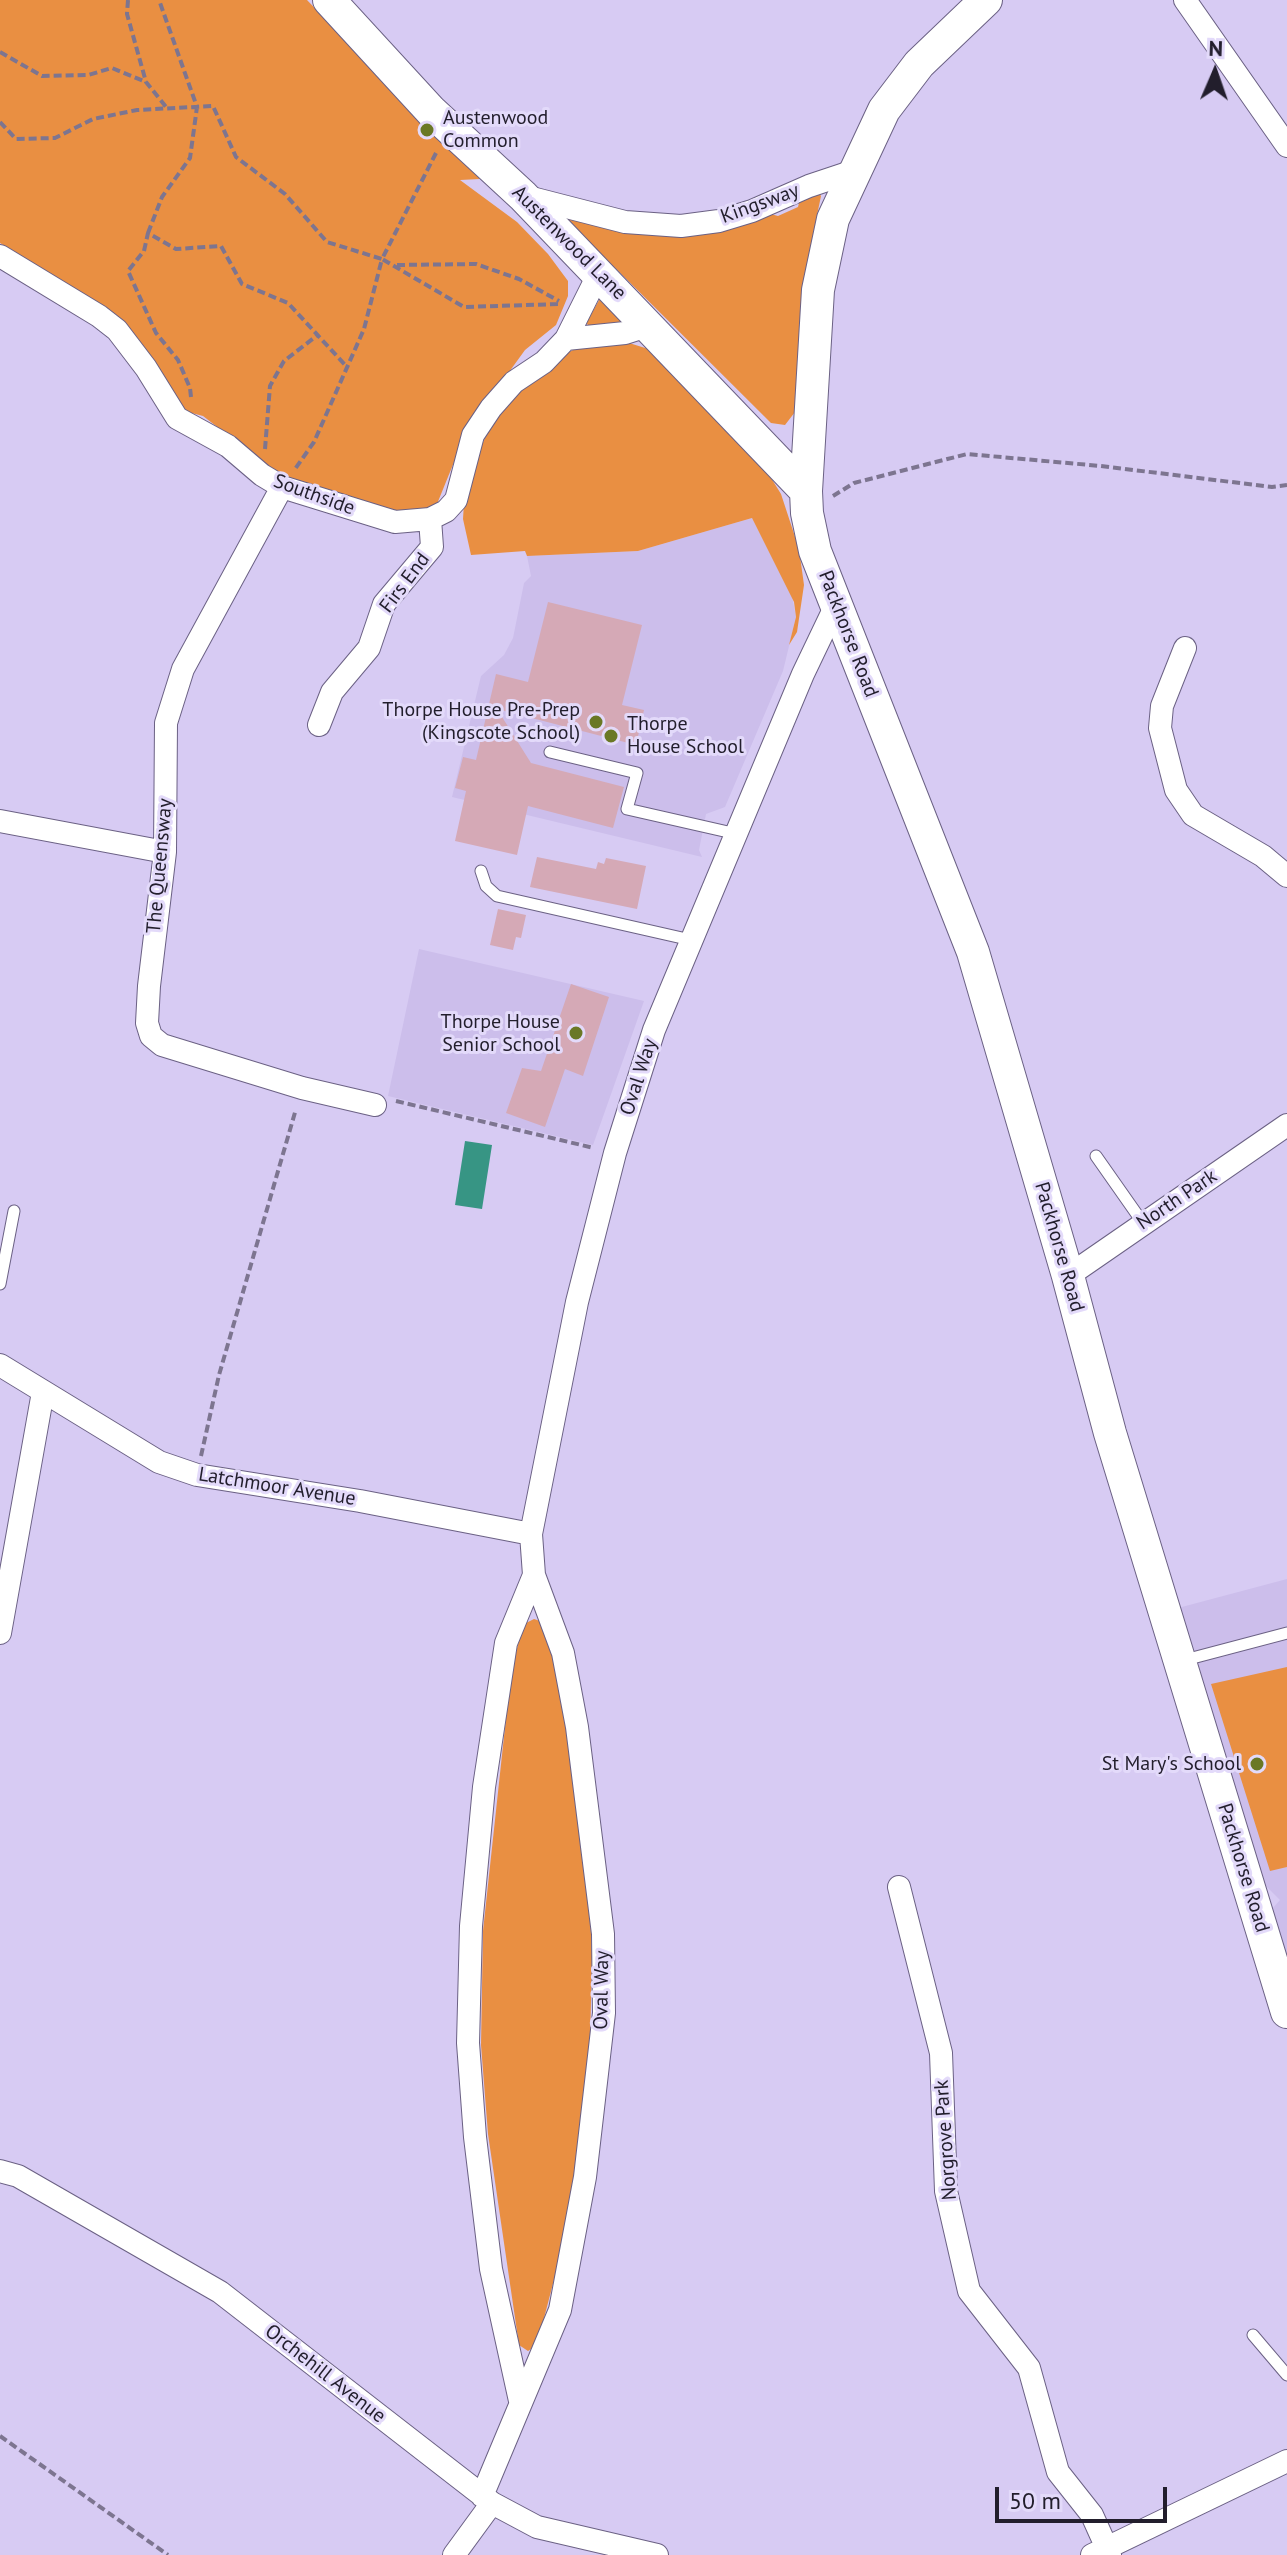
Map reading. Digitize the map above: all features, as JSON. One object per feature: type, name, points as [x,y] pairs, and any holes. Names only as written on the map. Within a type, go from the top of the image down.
[{"type":"main road","name":"Austenwood Lane","points":[[329,0],[450,131],[523,196],[650,325],[806,502]]},
{"type":"main road","points":[[806,502],[818,290],[833,219],[884,110],[919,64],[986,0]]},
{"type":"main road","name":"Packhorse Road","points":[[806,502],[815,551],[973,952],[1068,1276],[1110,1433],[1287,2012]]},
{"type":"street","points":[[1185,0],[1287,146]]},
{"type":"street","name":"Kingsway","points":[[523,196],[577,207],[625,222],[681,226],[719,221],[752,211],[809,186],[854,171]]},
{"type":"street","name":"Southside","points":[[0,256],[117,330],[155,380],[177,418],[228,446],[262,475],[282,487],[395,522],[430,519]]},
{"type":"street","points":[[430,519],[446,511],[456,500],[473,435],[491,408],[514,382],[544,362],[566,339],[599,273]]},
{"type":"street","points":[[566,339],[625,333],[650,325]]},
{"type":"street","name":"The Queensway","points":[[282,487],[183,669],[166,723],[165,852],[147,1023],[151,1036],[162,1045],[302,1088],[375,1105]]},
{"type":"street","name":"Firs End","points":[[319,725],[332,692],[369,648],[384,604],[432,547],[430,519]]},
{"type":"street","name":"Oval Way","points":[[454,2555],[487,2499],[520,2401],[560,2310],[585,2177],[604,2013],[603,1934],[577,1727],[563,1653],[534,1575],[531,1534],[577,1302],[615,1153],[654,1030],[803,674],[836,605]]},
{"type":"street","points":[[1185,648],[1162,706],[1160,728],[1176,790],[1193,815],[1263,856],[1287,876]]},
{"type":"street","points":[[0,821],[165,852]]},
{"type":"street","name":"North Park","points":[[1068,1276],[1287,1125]]},
{"type":"street","name":"Latchmoor Avenue","points":[[0,1365],[159,1462],[197,1475],[360,1501],[531,1534]]},
{"type":"street","points":[[0,1633],[43,1392]]},
{"type":"street","name":"Oval Way","points":[[520,2401],[491,2269],[475,2137],[468,2043],[471,1926],[484,1787],[506,1643],[534,1575]]},
{"type":"street","name":"Norgrove Park","points":[[899,1887],[941,2053],[946,2191],[969,2291],[1029,2368],[1058,2472],[1092,2515],[1103,2553]]},
{"type":"street","name":"Orchehill Avenue","points":[[0,2171],[18,2176],[220,2292],[487,2499],[537,2527],[657,2555]]},
{"type":"street","points":[[1103,2553],[1287,2461]]},
{"type":"lane","points":[[550,752],[637,773],[627,809],[737,834]]},
{"type":"lane","points":[[481,871],[486,886],[497,896],[691,940]]},
{"type":"lane","points":[[1096,1156],[1143,1223]]},
{"type":"lane","points":[[0,1284],[14,1211]]},
{"type":"lane","points":[[1180,1662],[1287,1633]]},
{"type":"lane","points":[[1253,2335],[1287,2375]]},
{"type":"path","points":[[128,0],[127,14],[146,82],[168,108]]},
{"type":"path","points":[[159,0],[197,107],[190,158],[162,197],[144,251],[128,271],[156,333],[178,360],[186,378],[194,426]]},
{"type":"path","points":[[0,52],[42,76],[88,75],[112,68],[146,82]]},
{"type":"path","points":[[0,122],[16,139],[55,138],[93,119],[137,110],[213,106],[236,157],[285,194],[327,242],[382,259],[464,307],[564,304],[519,279],[476,264],[394,265]]},
{"type":"path","points":[[282,487],[314,442],[364,329],[382,259],[450,131]]},
{"type":"path","points":[[148,233],[176,249],[221,246],[242,284],[288,303],[347,367]]},
{"type":"path","points":[[262,475],[270,386],[284,361],[319,334]]},
{"type":"path","points":[[806,502],[854,483],[967,454],[1101,466],[1272,487],[1287,485]]},
{"type":"path","points":[[197,1475],[219,1375],[302,1088]]},
{"type":"path","points":[[375,1105],[387,1099],[615,1153]]},
{"type":"path","points":[[0,2436],[168,2555]]},
{"type":"shaded area","points":[[0,0],[307,0],[480,179],[460,180],[517,222],[548,254],[568,281],[568,296],[556,325],[525,350],[467,430],[435,509],[401,516],[296,483],[276,472],[203,416],[169,407],[109,310],[0,243]]},
{"type":"shaded area","points":[[819,193],[821,196],[803,283],[795,412],[785,425],[771,423],[561,214],[607,224],[767,213],[778,216]]},
{"type":"shaded area","points":[[602,295],[622,321],[590,327],[586,323]]},
{"type":"shaded area","points":[[629,343],[655,351],[763,465],[781,494],[799,549],[804,585],[797,632],[789,645],[796,617],[794,602],[752,518],[638,551],[527,556],[525,551],[471,555],[463,519],[464,503],[472,467],[497,411],[565,354],[577,348]]},
{"type":"shaded area","name":"Thorpe House School","points":[[752,518],[792,596],[796,617],[783,671],[725,807],[706,814],[699,850],[702,857],[452,797],[481,676],[504,655],[513,638],[524,583],[531,576],[527,556],[638,551]]},
{"type":"shaded area","points":[[419,949],[644,1001],[593,1145],[388,1096]]},
{"type":"shaded area","points":[[465,1141],[492,1145],[482,1209],[455,1205]]},
{"type":"shaded area","name":"St Mary's School","points":[[1287,1579],[1287,1958],[1272,1909],[1280,1900],[1264,1884],[1178,1608]]},
{"type":"shaded area","points":[[534,1619],[547,1629],[566,1719],[589,1890],[592,1957],[590,2044],[583,2127],[562,2249],[537,2345],[528,2351],[519,2345],[488,2134],[481,2045],[483,1931],[506,1718],[521,1633],[524,1624]]},
{"type":"shaded area","points":[[1287,1667],[1287,1867],[1270,1871],[1211,1684]]},
{"type":"building","name":"Thorpe House Pre-Prep (Kingscote School)","points":[[548,602],[642,625],[622,705],[644,710],[636,745],[497,709],[531,763],[624,787],[613,828],[528,806],[517,855],[455,841],[466,791],[455,788],[463,757],[476,760],[496,674],[528,682]]},
{"type":"building","points":[[537,857],[596,869],[598,862],[604,864],[606,858],[646,866],[637,909],[530,887]]},
{"type":"building","points":[[498,909],[526,915],[521,938],[516,937],[513,950],[490,945]]},
{"type":"building","name":"Thorpe House Senior School","points":[[571,984],[609,997],[583,1076],[565,1069],[545,1127],[506,1113],[522,1068],[541,1071]]},
{"type":"place","name":"Austenwood Common","points":[[427,130]]},
{"type":"place","name":"Thorpe House Pre-Prep (Kingscote School)","points":[[596,722]]},
{"type":"place","name":"Thorpe House School","points":[[611,736]]},
{"type":"place","name":"Thorpe House Senior School","points":[[576,1033]]},
{"type":"place","name":"St Mary's School","points":[[1257,1764]]}]
